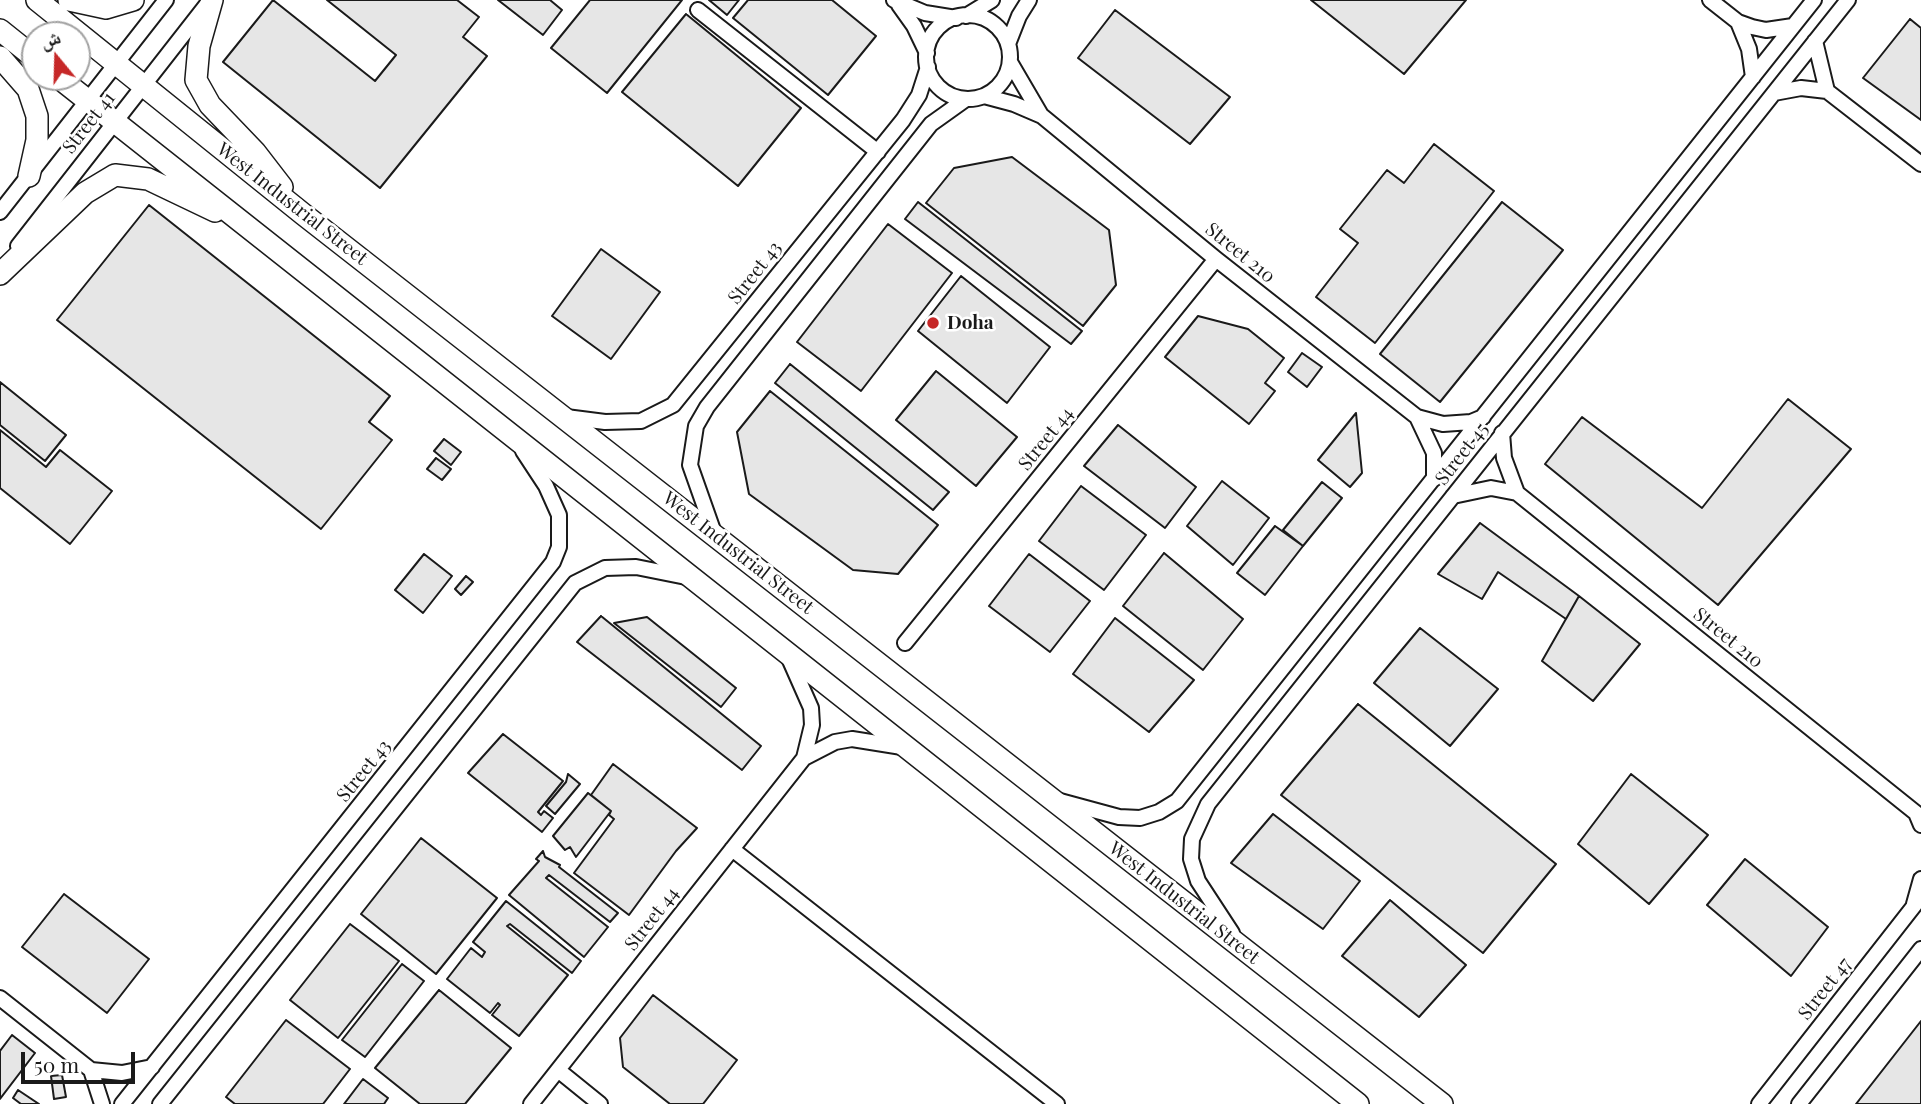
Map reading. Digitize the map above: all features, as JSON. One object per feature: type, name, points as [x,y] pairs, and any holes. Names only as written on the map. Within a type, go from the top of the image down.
[{"type":"main road","name":"West Industrial Street","points":[[37,0],[303,214],[1442,1104]]},
{"type":"main road","points":[[69,0],[106,8],[133,0]]},
{"type":"main road","points":[[211,0],[199,46],[196,80],[210,105],[255,152],[303,214]]},
{"type":"main road","points":[[0,30],[21,47]]},
{"type":"main road","points":[[0,57],[28,89],[37,116],[37,140],[29,176]]},
{"type":"main road","points":[[76,91],[1358,1104]]},
{"type":"main road","points":[[0,272],[85,193],[116,175],[148,179],[182,198],[236,218]]},
{"type":"street","name":"Street 41","points":[[0,212],[166,0]]},
{"type":"street","name":"Street 41","points":[[0,272],[211,0]]},
{"type":"street","points":[[927,60],[933,35],[992,0]]},
{"type":"street","points":[[714,534],[690,465],[696,426],[707,407],[931,124],[966,99],[984,96],[999,86],[1010,62],[1008,44],[1019,16],[1029,0]]},
{"type":"street","points":[[1710,0],[1738,22],[1766,30],[1793,26]]},
{"type":"street","name":"Street 45","points":[[1048,797],[1119,817],[1140,818],[1160,812],[1177,801],[1814,0]]},
{"type":"street","name":"Street 45","points":[[1242,949],[1198,881],[1191,859],[1192,839],[1199,819],[1502,433],[1848,0]]},
{"type":"street","points":[[895,1],[925,13],[992,23],[1008,44]]},
{"type":"street","points":[[895,1],[914,26],[937,86],[946,93],[966,99]]},
{"type":"street","points":[[698,10],[878,152]]},
{"type":"street","points":[[1738,22],[1749,49],[1753,76]]},
{"type":"street","points":[[1815,41],[1828,92]]},
{"type":"street","name":"Street 43","points":[[562,416],[632,422],[658,415],[673,405],[912,107],[927,60]]},
{"type":"street","name":"Street 210","points":[[1010,62],[1042,116]]},
{"type":"street","points":[[1774,93],[1801,88],[1828,92],[1921,164]]},
{"type":"street","name":"Street 210","points":[[984,96],[1014,104],[1042,116],[1216,259],[1417,417],[1443,425],[1471,422],[1483,417]]},
{"type":"street","name":"Street 44","points":[[905,643],[1216,259]]},
{"type":"street","name":"Street 210","points":[[1417,417],[1434,453],[1434,479]]},
{"type":"street","points":[[1453,496],[1478,489],[1517,493],[1504,458],[1502,433]]},
{"type":"street","name":"Street 43","points":[[122,1104],[553,562],[559,547],[559,515],[519,443]]},
{"type":"street","name":"Street 210","points":[[1517,493],[1919,817]]},
{"type":"street","points":[[160,1104],[575,583],[605,568],[636,567],[691,578]]},
{"type":"street","name":"Street 44","points":[[531,1104],[804,758],[811,733],[811,708],[785,650]]},
{"type":"street","name":"Street 44","points":[[804,758],[835,742],[852,739],[912,749]]},
{"type":"street","points":[[732,849],[1057,1104]]},
{"type":"street","points":[[1917,901],[1921,879]]},
{"type":"street","name":"Street 47","points":[[1759,1104],[1917,901]]},
{"type":"street","points":[[1798,1104],[1921,949]]},
{"type":"street","points":[[0,998],[91,1070],[122,1073],[152,1067]]},
{"type":"street","points":[[91,1070],[102,1104]]},
{"type":"street","points":[[558,1070],[600,1104]]},
{"type":"building","points":[[273,0],[375,81],[396,55],[327,0],[457,0],[479,17],[463,37],[487,56],[380,188],[223,62]]},
{"type":"building","points":[[498,0],[550,0],[562,10],[543,35]]},
{"type":"building","points":[[590,0],[682,0],[607,93],[551,48]]},
{"type":"building","points":[[709,0],[739,0],[727,15]]},
{"type":"building","points":[[748,0],[832,0],[876,36],[828,95],[733,18]]},
{"type":"building","points":[[1311,0],[1466,0],[1404,74]]},
{"type":"building","points":[[1115,10],[1230,97],[1190,144],[1078,58]]},
{"type":"building","points":[[686,14],[801,108],[738,186],[622,92]]},
{"type":"building","points":[[1910,19],[1921,28],[1921,120],[1863,78]]},
{"type":"building","points":[[1434,144],[1494,191],[1375,343],[1316,297],[1358,243],[1340,229],[1387,170],[1404,183]]},
{"type":"building","points":[[1012,157],[1109,230],[1116,285],[1083,326],[926,203],[954,168]]},
{"type":"building","points":[[918,202],[1082,331],[1071,344],[905,219]]},
{"type":"building","points":[[1502,202],[1563,250],[1440,402],[1380,354]]},
{"type":"building","points":[[149,205],[390,396],[369,422],[392,440],[321,529],[57,320]]},
{"type":"building","points":[[888,224],[952,273],[861,391],[797,342]]},
{"type":"building","points":[[601,249],[660,292],[611,359],[552,316]]},
{"type":"building","points":[[961,276],[1050,347],[1007,403],[918,331]]},
{"type":"building","points":[[1198,316],[1248,329],[1284,358],[1265,383],[1275,391],[1249,424],[1165,357]]},
{"type":"building","points":[[1302,353],[1322,367],[1307,387],[1288,372]]},
{"type":"building","points":[[790,364],[949,492],[933,510],[775,383]]},
{"type":"building","points":[[936,371],[1017,437],[976,486],[896,420]]},
{"type":"building","points":[[0,382],[66,435],[45,461],[0,425]]},
{"type":"building","points":[[770,391],[938,525],[898,574],[853,570],[749,494],[737,432]]},
{"type":"building","points":[[1788,399],[1851,449],[1718,605],[1545,464],[1582,417],[1702,508]]},
{"type":"building","points":[[1356,413],[1362,473],[1350,487],[1318,460]]},
{"type":"building","points":[[1118,425],[1196,487],[1165,528],[1084,466]]},
{"type":"building","points":[[0,430],[46,467],[60,450],[112,491],[70,544],[0,488]]},
{"type":"building","points":[[444,439],[461,452],[451,465],[434,451]]},
{"type":"building","points":[[436,458],[451,469],[442,480],[427,469]]},
{"type":"building","points":[[1222,481],[1269,518],[1233,565],[1187,526]]},
{"type":"building","points":[[1322,482],[1342,498],[1303,546],[1283,530]]},
{"type":"building","points":[[1081,486],[1146,535],[1104,590],[1039,541]]},
{"type":"building","points":[[1480,523],[1579,596],[1566,619],[1498,572],[1482,599],[1438,574]]},
{"type":"building","points":[[1275,526],[1303,546],[1265,595],[1237,573]]},
{"type":"building","points":[[1164,553],[1243,619],[1203,670],[1123,606]]},
{"type":"building","points":[[424,554],[452,576],[423,613],[395,590]]},
{"type":"building","points":[[1029,554],[1090,601],[1050,652],[989,606]]},
{"type":"building","points":[[466,576],[473,582],[461,595],[455,589]]},
{"type":"building","points":[[1579,596],[1640,644],[1593,701],[1542,661]]},
{"type":"building","points":[[601,616],[761,746],[742,770],[577,642]]},
{"type":"building","points":[[647,617],[736,688],[721,707],[614,623]]},
{"type":"building","points":[[1115,618],[1194,680],[1149,732],[1073,674]]},
{"type":"building","points":[[1420,628],[1498,689],[1450,746],[1374,683]]},
{"type":"building","points":[[1358,704],[1556,864],[1483,953],[1281,795]]},
{"type":"building","points":[[503,734],[563,781],[538,812],[541,815],[544,811],[553,818],[542,832],[468,773]]},
{"type":"building","points":[[613,764],[697,828],[676,851],[629,915],[574,873],[614,819],[609,815],[611,811],[591,795]]},
{"type":"building","points":[[568,774],[580,784],[555,814],[546,806],[566,782]]},
{"type":"building","points":[[1631,774],[1708,835],[1649,904],[1578,844]]},
{"type":"building","points":[[588,793],[611,811],[576,857],[570,847],[565,850],[553,836]]},
{"type":"building","points":[[1273,814],[1360,881],[1323,929],[1231,863]]},
{"type":"building","points":[[421,838],[497,898],[436,974],[361,914]]},
{"type":"building","points":[[543,851],[545,857],[560,865],[559,867],[618,913],[610,922],[549,875],[546,878],[608,927],[584,957],[509,895],[539,861],[536,859]]},
{"type":"building","points":[[1745,859],[1828,927],[1791,976],[1707,905]]},
{"type":"building","points":[[64,894],[149,959],[107,1013],[22,947]]},
{"type":"building","points":[[1390,900],[1466,965],[1419,1017],[1342,956]]},
{"type":"building","points":[[506,901],[581,961],[572,973],[510,924],[507,926],[568,975],[519,1036],[492,1015],[500,1005],[498,1003],[490,1013],[447,979],[471,948],[482,957],[485,952],[473,942]]},
{"type":"building","points":[[350,924],[399,961],[338,1038],[290,1000]]},
{"type":"building","points":[[402,964],[424,981],[365,1057],[342,1040]]},
{"type":"building","points":[[439,990],[511,1048],[465,1104],[420,1104],[375,1068]]},
{"type":"building","points":[[653,995],[737,1060],[703,1104],[670,1104],[623,1067],[620,1038]]},
{"type":"building","points":[[286,1020],[350,1069],[323,1104],[235,1104],[226,1097]]},
{"type":"building","points":[[1921,1021],[1921,1104],[1856,1104]]},
{"type":"building","points":[[12,1035],[35,1053],[0,1099],[0,1051]]},
{"type":"building","points":[[62,1075],[66,1097],[54,1099],[51,1076]]},
{"type":"building","points":[[363,1079],[388,1098],[384,1104],[344,1104]]},
{"type":"building","points":[[18,1090],[39,1104],[21,1104],[13,1098]]},
{"type":"place","name":"Doha","points":[[933,323]]}]
